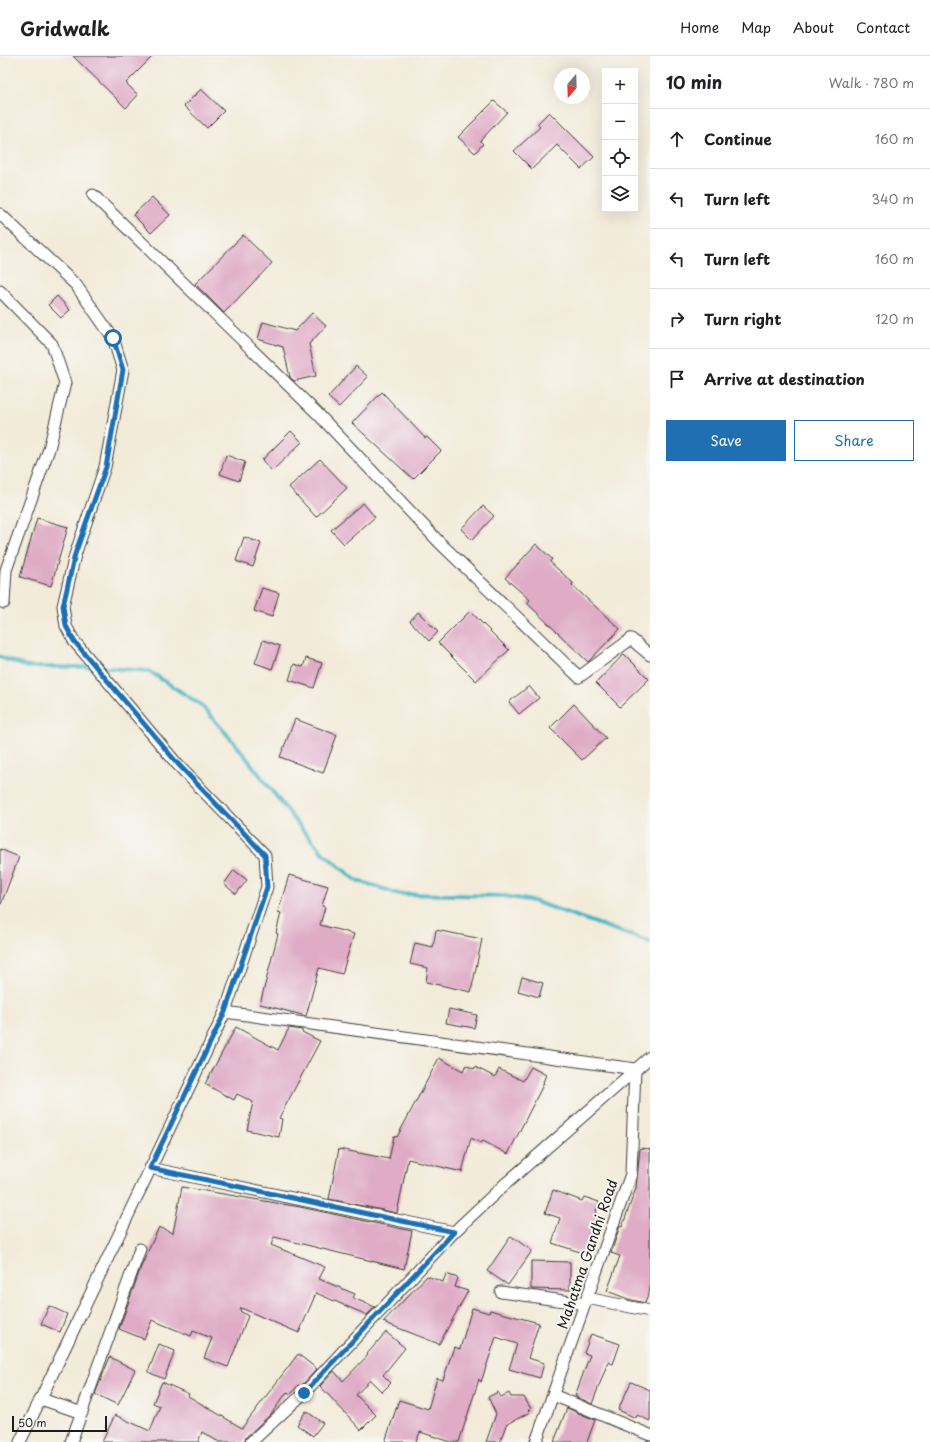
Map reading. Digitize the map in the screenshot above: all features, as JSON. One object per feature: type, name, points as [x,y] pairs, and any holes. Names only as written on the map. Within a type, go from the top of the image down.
[{"type":"street","points":[[93,194],[317,413],[440,543],[579,677],[631,639],[650,655]]},
{"type":"street","points":[[0,214],[76,285],[113,338],[123,370],[106,467],[75,554],[63,606],[66,626],[74,641],[117,694],[178,764],[265,855],[267,887],[225,1012],[20,1442]]},
{"type":"street","points":[[0,291],[52,344],[65,383],[49,449],[6,570],[4,602]]},
{"type":"street","points":[[225,1012],[635,1069]]},
{"type":"street","points":[[252,1442],[304,1393],[454,1232],[502,1186],[650,1057]]},
{"type":"street","name":"Mahatma Gandhi Road","points":[[536,1442],[631,1174],[635,1069]]},
{"type":"street","points":[[150,1168],[454,1232]]},
{"type":"street","points":[[71,1442],[140,1249]]},
{"type":"street","points":[[501,1292],[586,1301],[650,1311]]},
{"type":"street","points":[[553,1395],[650,1435],[648,1442]]},
{"type":"street","points":[[41,1399],[82,1413]]},
{"type":"building","points":[[73,56],[153,56],[126,83],[138,95],[126,108]]},
{"type":"building","points":[[201,89],[224,111],[207,128],[184,106]]},
{"type":"building","points":[[494,101],[507,112],[480,141],[483,144],[475,153],[458,137]]},
{"type":"building","points":[[549,112],[594,157],[581,169],[557,145],[532,169],[514,151],[540,127],[537,124]]},
{"type":"building","points":[[152,197],[170,215],[151,233],[133,215]]},
{"type":"building","points":[[243,235],[272,263],[224,313],[195,284]]},
{"type":"building","points":[[57,296],[70,310],[61,318],[48,305]]},
{"type":"building","points":[[312,313],[326,326],[309,344],[316,376],[294,381],[290,377],[283,347],[258,339],[263,322],[295,331]]},
{"type":"building","points":[[356,366],[368,377],[339,407],[328,397]]},
{"type":"building","points":[[382,392],[425,438],[427,437],[441,451],[413,479],[352,423]]},
{"type":"building","points":[[291,431],[302,442],[272,471],[262,460]]},
{"type":"building","points":[[226,455],[245,462],[239,481],[220,474]]},
{"type":"building","points":[[320,459],[347,488],[316,517],[289,487]]},
{"type":"building","points":[[363,503],[375,517],[344,544],[331,530]]},
{"type":"building","points":[[483,506],[494,516],[472,540],[461,529]]},
{"type":"building","points":[[37,518],[68,527],[51,586],[20,577]]},
{"type":"building","points":[[244,537],[261,543],[253,567],[236,561]]},
{"type":"building","points":[[536,544],[552,559],[550,562],[573,583],[572,585],[620,629],[588,662],[527,603],[530,600],[505,578]]},
{"type":"building","points":[[262,588],[279,593],[272,617],[254,611]]},
{"type":"building","points":[[470,611],[509,650],[476,681],[438,643]]},
{"type":"building","points":[[418,612],[438,632],[429,641],[410,621]]},
{"type":"building","points":[[263,640],[280,646],[272,669],[255,663]]},
{"type":"building","points":[[624,654],[649,679],[620,707],[596,683]]},
{"type":"building","points":[[306,658],[322,663],[314,688],[289,680],[294,664],[303,667]]},
{"type":"building","points":[[529,686],[539,698],[519,714],[509,702]]},
{"type":"building","points":[[574,704],[606,738],[582,760],[550,728]]},
{"type":"building","points":[[295,719],[337,735],[323,773],[280,757]]},
{"type":"building","points":[[0,849],[19,857],[1,904],[0,904]]},
{"type":"building","points":[[234,870],[247,880],[236,894],[224,884]]},
{"type":"building","points":[[289,875],[328,886],[322,906],[325,907],[320,925],[354,934],[342,974],[319,968],[306,1016],[260,1004],[278,934],[276,933],[281,913],[278,912]]},
{"type":"building","points":[[436,930],[482,939],[471,992],[426,982],[428,968],[410,964],[415,943],[433,947]]},
{"type":"building","points":[[522,977],[543,983],[539,997],[518,991]]},
{"type":"building","points":[[449,1009],[477,1015],[474,1028],[446,1023]]},
{"type":"building","points":[[236,1027],[278,1050],[289,1028],[302,1030],[302,1032],[320,1041],[279,1118],[282,1119],[279,1137],[247,1130],[253,1102],[237,1094],[234,1100],[205,1084]]},
{"type":"building","points":[[439,1058],[463,1071],[466,1065],[474,1069],[475,1067],[495,1077],[499,1069],[523,1081],[531,1067],[546,1075],[543,1082],[544,1083],[508,1154],[483,1141],[481,1143],[471,1138],[462,1172],[408,1159],[397,1213],[329,1199],[339,1149],[389,1159],[394,1136],[397,1137]]},
{"type":"building","points":[[640,1148],[650,1149],[650,1290],[645,1303],[628,1299],[607,1291],[620,1256],[611,1253],[620,1226],[622,1227],[636,1188]]},
{"type":"building","points":[[182,1187],[300,1207],[412,1231],[404,1269],[274,1237],[271,1245],[325,1267],[319,1279],[355,1294],[353,1298],[375,1307],[367,1315],[316,1293],[299,1333],[241,1308],[240,1311],[248,1316],[228,1367],[204,1358],[212,1338],[193,1331],[191,1336],[152,1320],[144,1339],[119,1329],[141,1267],[159,1227],[173,1233]]},
{"type":"building","points":[[553,1190],[582,1201],[584,1197],[599,1202],[594,1217],[597,1218],[586,1254],[552,1243],[560,1218],[545,1213]]},
{"type":"building","points":[[511,1236],[532,1251],[508,1285],[487,1271]]},
{"type":"building","points":[[531,1261],[570,1262],[570,1290],[531,1289]]},
{"type":"building","points":[[446,1274],[458,1278],[455,1287],[468,1291],[439,1344],[383,1322],[427,1276],[443,1282]]},
{"type":"building","points":[[49,1306],[67,1314],[60,1332],[41,1324]]},
{"type":"building","points":[[472,1308],[489,1313],[490,1310],[539,1323],[528,1358],[544,1363],[540,1378],[509,1369],[517,1344],[496,1337],[481,1382],[479,1379],[459,1442],[451,1442],[420,1432],[416,1442],[385,1442],[399,1400],[428,1409],[437,1378],[443,1380],[454,1347],[460,1349]]},
{"type":"building","points":[[386,1332],[405,1348],[383,1375],[391,1383],[382,1392],[370,1380],[356,1395],[376,1415],[361,1430],[320,1386],[334,1371],[343,1381],[368,1355],[367,1354]]},
{"type":"building","points":[[591,1334],[620,1344],[613,1364],[608,1362],[592,1404],[575,1396],[590,1355],[584,1353]]},
{"type":"building","points":[[159,1344],[175,1351],[164,1379],[148,1372]]},
{"type":"building","points":[[298,1354],[317,1369],[300,1387],[298,1385],[291,1394],[287,1392],[271,1414],[246,1437],[244,1442],[219,1442],[202,1432],[198,1442],[102,1442],[115,1415],[150,1431],[160,1406],[153,1403],[162,1382],[189,1394],[188,1396],[242,1428]]},
{"type":"building","points":[[110,1357],[135,1370],[118,1405],[95,1394]]},
{"type":"building","points":[[631,1382],[650,1390],[650,1421],[637,1415],[636,1418],[618,1410]]},
{"type":"building","points":[[498,1392],[501,1397],[509,1393],[511,1397],[524,1397],[531,1409],[528,1410],[530,1412],[506,1425],[500,1442],[486,1442],[496,1414],[488,1397]]},
{"type":"building","points":[[567,1408],[595,1420],[587,1442],[554,1442]]},
{"type":"building","points":[[306,1411],[323,1423],[313,1436],[297,1425]]},
{"type":"waterway","points":[[0,657],[28,667],[95,667],[149,671],[201,705],[238,747],[301,828],[324,854],[356,880],[399,894],[504,896],[533,901],[650,942]]},
{"type":"route","points":[[113,338],[123,370],[106,467],[75,554],[63,606],[66,626],[74,641],[117,694],[178,764],[265,855],[267,887],[253,933],[225,1012],[150,1168],[454,1232],[304,1393]]}]
